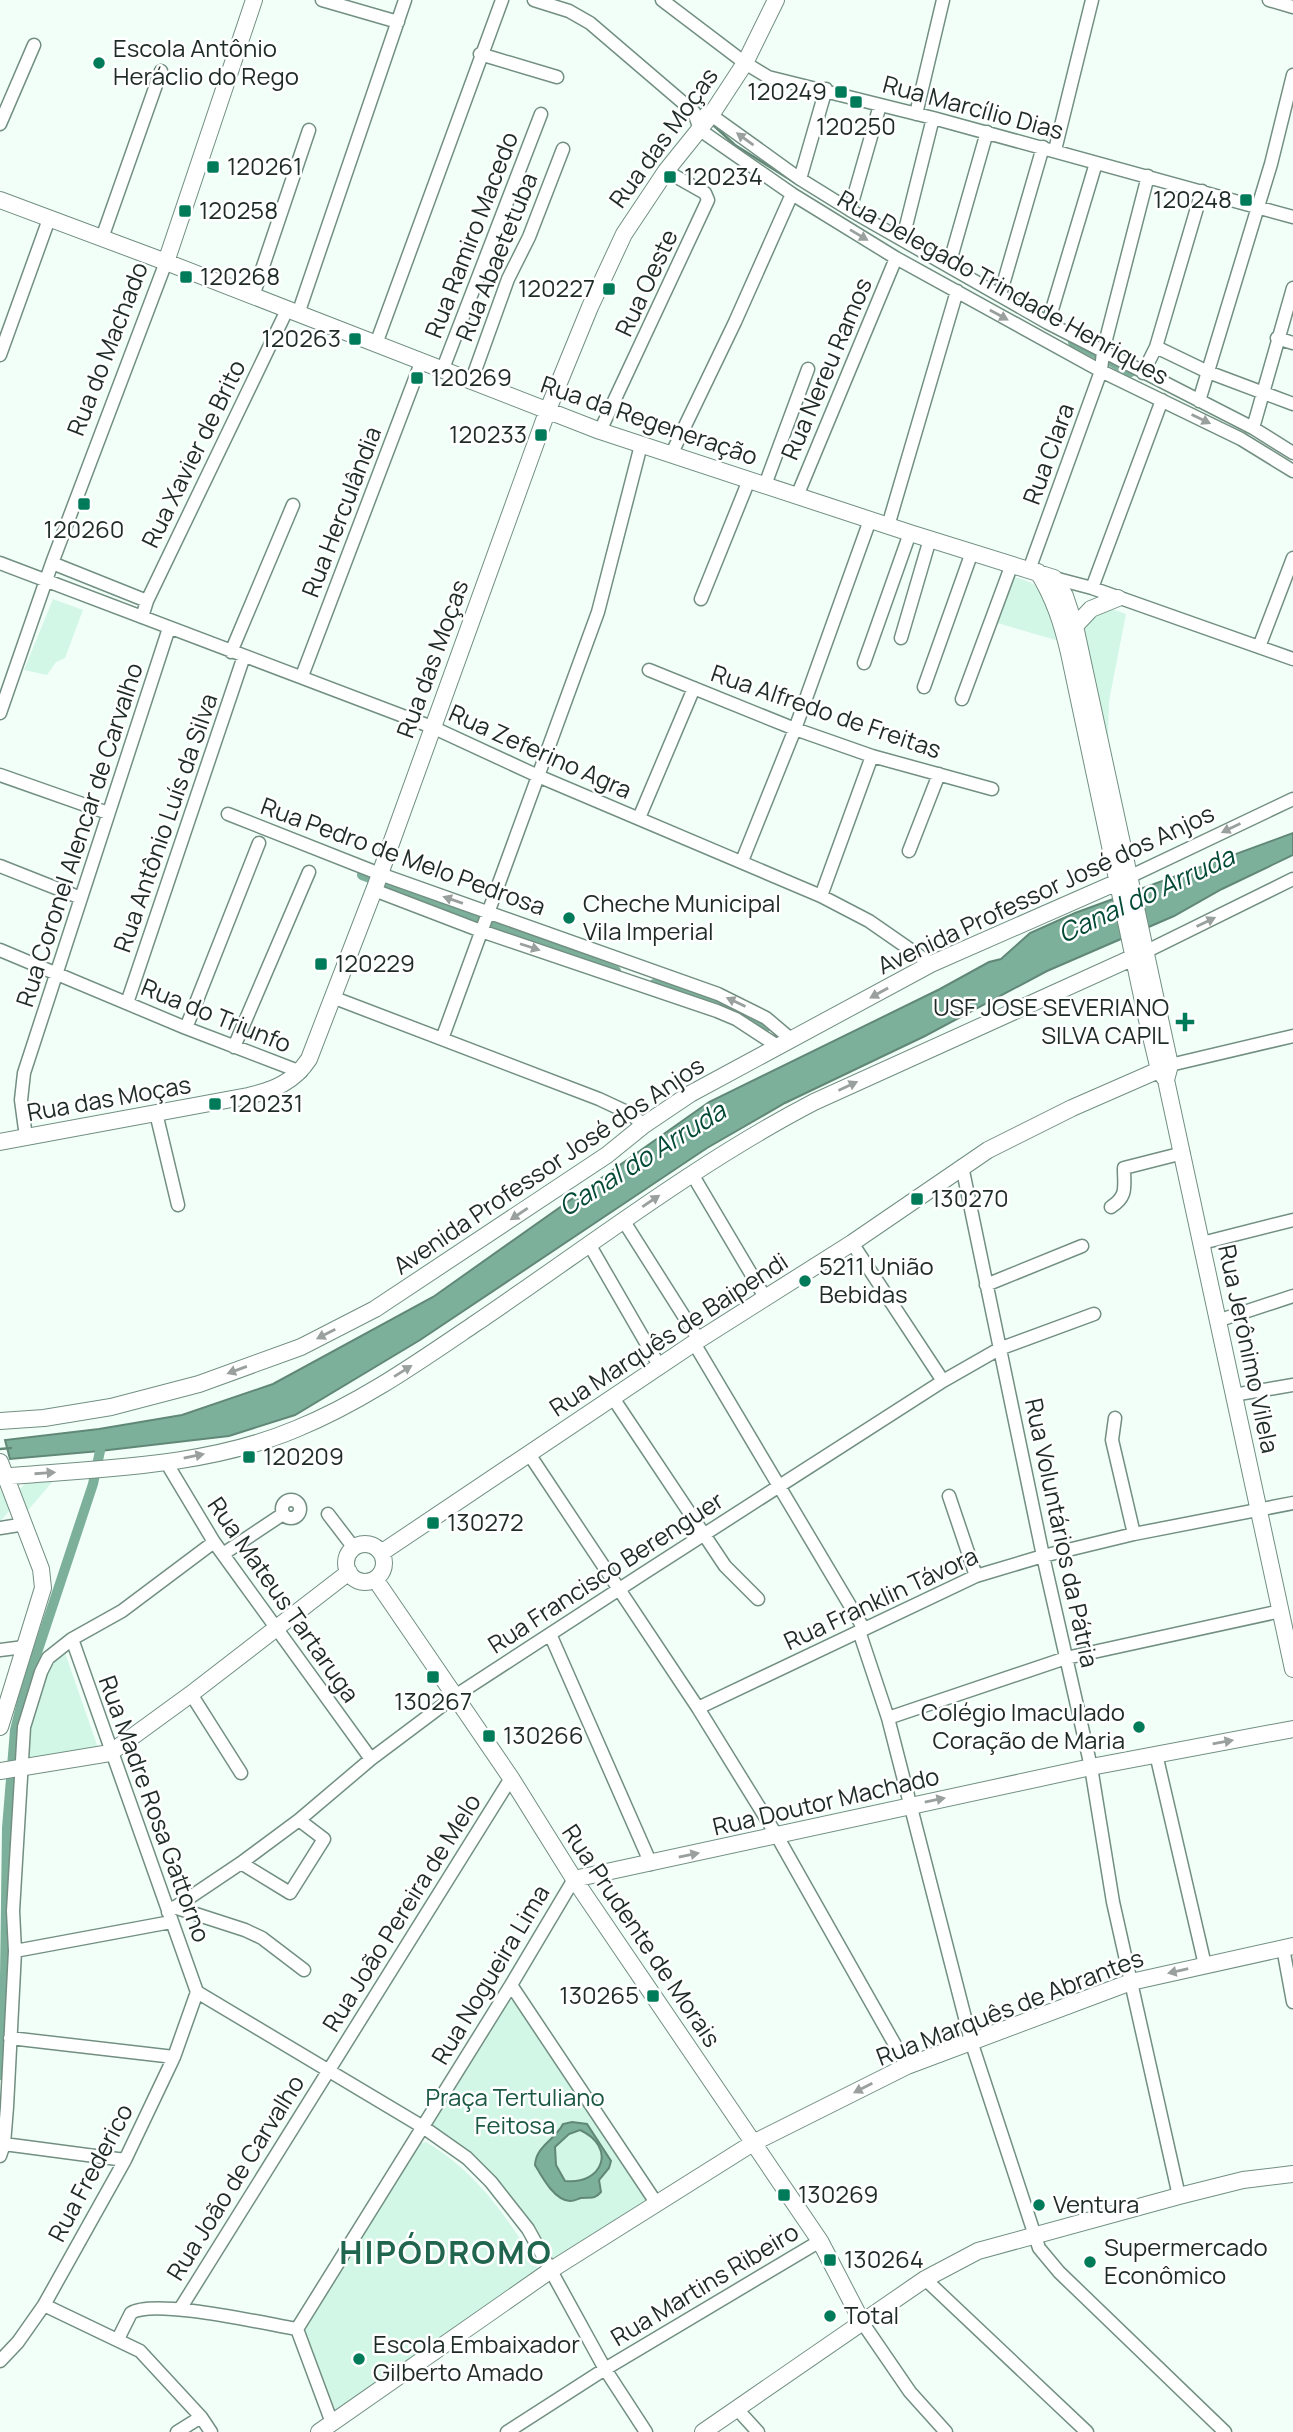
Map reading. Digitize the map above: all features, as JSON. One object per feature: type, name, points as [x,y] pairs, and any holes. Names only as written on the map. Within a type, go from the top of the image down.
[{"type":"street","name":"Rua do Machado","points":[[0,713],[52,563],[166,262],[254,0]]},
{"type":"street","points":[[322,0],[398,22]]},
{"type":"street","name":"Rua Xavier de Brito","points":[[142,617],[147,601],[293,312],[405,0]]},
{"type":"street","points":[[376,344],[502,0]]},
{"type":"street","points":[[534,0],[569,11],[590,23],[694,112],[711,115]]},
{"type":"street","name":"Rua Marcílio Dias","points":[[662,0],[745,63],[768,77],[826,89],[1293,217]]},
{"type":"street","name":"Rua das Moças","points":[[0,1142],[270,1091],[292,1080],[309,1059],[547,412],[624,234],[666,170],[700,130],[745,63],[776,0]]},
{"type":"street","points":[[916,114],[943,0]]},
{"type":"street","points":[[1000,295],[1049,149],[1092,0]]},
{"type":"street","points":[[1270,0],[1293,7]]},
{"type":"street","points":[[0,124],[34,45]]},
{"type":"street","points":[[480,54],[557,77]]},
{"type":"street","points":[[102,238],[161,71]]},
{"type":"street","points":[[1199,401],[1271,164],[1293,75]]},
{"type":"street","points":[[800,179],[826,89]]},
{"type":"street","points":[[850,210],[880,105]]},
{"type":"street","points":[[694,112],[700,130]]},
{"type":"street","name":"Rua Ramiro Macedo","points":[[442,371],[541,114]]},
{"type":"street","name":"Rua Delegado Trindade Henriques","points":[[711,115],[800,179],[850,210],[1048,323],[1162,400],[1241,439],[1293,471]]},
{"type":"street","points":[[903,239],[933,118]]},
{"type":"street","points":[[253,296],[309,130]]},
{"type":"street","name":"Rua Delegado Trindade Henriques","points":[[700,130],[792,194],[896,258],[957,291],[1102,361],[1143,373],[1253,428],[1293,453]]},
{"type":"street","points":[[950,265],[987,132]]},
{"type":"street","name":"Rua Abaetetuba","points":[[471,382],[508,279],[529,237],[563,149]]},
{"type":"street","points":[[1048,323],[1096,163]]},
{"type":"street","name":"Rua Oeste","points":[[600,431],[708,200],[705,193],[666,170]]},
{"type":"street","name":"Rua Clara","points":[[1034,571],[1102,361],[1148,176]]},
{"type":"street","points":[[1143,373],[1156,347],[1202,191]]},
{"type":"street","points":[[671,455],[735,322],[792,194]]},
{"type":"street","name":"Rua da Regeneração","points":[[0,200],[600,431],[888,526],[1092,588],[1293,659]]},
{"type":"street","points":[[0,355],[49,219]]},
{"type":"street","name":"Rua Nereu Ramos","points":[[797,495],[896,258]]},
{"type":"street","points":[[1253,428],[1293,288]]},
{"type":"street","points":[[888,526],[957,291]]},
{"type":"street","points":[[1277,338],[1293,343]]},
{"type":"street","name":"Rua Delegado Trindade Henriques","points":[[1156,347],[1208,372],[1293,404]]},
{"type":"street","name":"Rua Herculândia","points":[[302,676],[421,363]]},
{"type":"street","points":[[701,599],[808,369]]},
{"type":"street","points":[[1092,588],[1162,400]]},
{"type":"street","points":[[442,1039],[598,612],[641,444]]},
{"type":"street","name":"Rua Antônio Luís da Silva","points":[[127,1003],[238,654],[293,505]]},
{"type":"street","points":[[743,861],[795,729],[870,520]]},
{"type":"street","points":[[864,663],[910,533]]},
{"type":"street","points":[[901,638],[930,539]]},
{"type":"street","points":[[924,687],[972,552]]},
{"type":"street","points":[[1259,647],[1293,558]]},
{"type":"street","points":[[52,563],[147,601]]},
{"type":"street","points":[[961,699],[1012,564]]},
{"type":"street","name":"Rua Zeferino Agra","points":[[1,566],[47,580],[432,727],[538,776],[821,896],[869,921],[931,964]]},
{"type":"street","points":[[1034,571],[1051,593],[1062,626],[1125,884]]},
{"type":"street","points":[[1054,578],[1065,596],[1075,626],[1125,884]]},
{"type":"street","points":[[1075,626],[1091,609],[1118,598]]},
{"type":"street","name":"Rua Coronel Alencar de Carvalho","points":[[26,1137],[23,1080],[169,628]]},
{"type":"street","name":"Rua Alfredo de Freitas","points":[[649,670],[795,729],[872,756],[992,789]]},
{"type":"street","points":[[639,818],[694,688]]},
{"type":"street","points":[[821,896],[872,756]]},
{"type":"street","points":[[0,775],[108,813]]},
{"type":"street","points":[[909,851],[939,775]]},
{"type":"street","name":"Avenida Professor José dos Anjos","points":[[0,1421],[44,1418],[111,1407],[199,1384],[301,1347],[375,1309],[607,1155],[644,1125],[690,1094],[931,964],[1125,884],[1293,799]]},
{"type":"street","name":"Rua Pedro de Melo Pedrosa","points":[[228,814],[375,879],[485,922],[729,999],[766,1018],[786,1044]]},
{"type":"street","points":[[186,1028],[259,843]]},
{"type":"street","points":[[0,866],[81,898]]},
{"type":"street","points":[[234,1047],[309,872]]},
{"type":"street","points":[[375,879],[717,1011],[786,1044]]},
{"type":"street","points":[[0,1727],[42,1597],[43,1581],[25,1524],[2,1472],[96,1469],[166,1462],[253,1443],[295,1430],[345,1406],[404,1371],[623,1220],[762,1129],[1138,947],[1293,879]]},
{"type":"street","name":"Rua Jerônimo Vilela","points":[[1125,884],[1292,1663]]},
{"type":"street","name":"Rua do Triunfo","points":[[0,950],[186,1028],[300,1072]]},
{"type":"street","points":[[332,997],[615,1106],[644,1125]]},
{"type":"street","name":"Rua Marquês de Baipendi","points":[[381,1553],[697,1342],[852,1243],[962,1166],[1022,1132],[1165,1071],[1293,1036]]},
{"type":"street","points":[[156,1113],[178,1205]]},
{"type":"street","points":[[1111,1206],[1121,1200],[1125,1191],[1124,1168],[1183,1153]]},
{"type":"street","name":"Rua Voluntários da Pátria","points":[[962,1166],[1043,1556],[1091,1767],[1113,1902],[1179,2196]]},
{"type":"street","points":[[692,1174],[766,1299]]},
{"type":"street","points":[[623,1220],[697,1342],[861,1630],[888,1718],[971,2041],[1039,2248],[1059,2272],[1225,2432]]},
{"type":"street","points":[[1202,1243],[1293,1220]]},
{"type":"street","points":[[852,1243],[943,1381]]},
{"type":"street","points":[[589,1244],[660,1367]]},
{"type":"street","points":[[986,1284],[1082,1246]]},
{"type":"street","points":[[1217,1321],[1293,1296]]},
{"type":"street","name":"Rua Francisco Berenguer","points":[[171,1913],[299,1819],[371,1759],[455,1696],[550,1634],[943,1381],[999,1349],[1094,1314]]},
{"type":"street","points":[[1233,1395],[1293,1385]]},
{"type":"street","points":[[613,1398],[725,1566],[758,1599]]},
{"type":"street","points":[[1115,1418],[1112,1440],[1135,1534]]},
{"type":"street","points":[[529,1454],[698,1708],[777,1836],[907,2066]]},
{"type":"street","name":"Rua Mateus Tartaruga","points":[[166,1462],[214,1542],[371,1759]]},
{"type":"street","points":[[949,1496],[976,1576]]},
{"type":"street","name":"Rua Franklin Távora","points":[[698,1708],[976,1576],[1043,1556],[1135,1534],[1293,1503]]},
{"type":"street","points":[[223,1554],[283,1514]]},
{"type":"street","points":[[328,1514],[354,1548]]},
{"type":"street","points":[[0,1528],[25,1524]]},
{"type":"street","points":[[125,2160],[2,2150],[15,1951],[11,1769],[41,1672],[48,1658],[72,1639],[122,1611],[214,1542]]},
{"type":"street","points":[[369,1544],[381,1553],[384,1558],[383,1570],[376,1579],[358,1580],[349,1572],[347,1559],[354,1548],[369,1544]]},
{"type":"street","points":[[11,1769],[110,1753],[349,1572]]},
{"type":"street","name":"Rua Prudente de Morais","points":[[376,1579],[511,1778],[574,1879],[820,2242],[862,2322]]},
{"type":"street","points":[[888,1718],[1066,1658],[1281,1611]]},
{"type":"street","points":[[550,1634],[651,1864]]},
{"type":"street","name":"Rua Madre Rosa Gattorno","points":[[72,1639],[110,1753],[171,1913],[197,1992]]},
{"type":"street","points":[[0,1650],[24,1647]]},
{"type":"street","points":[[191,1694],[241,1773]]},
{"type":"street","name":"Rua Doutor Machado","points":[[574,1879],[1091,1767],[1293,1729]]},
{"type":"street","points":[[1156,1754],[1205,1965]]},
{"type":"street","name":"Rua João Pereira de Melo","points":[[328,2069],[511,1778]]},
{"type":"street","points":[[241,1863],[290,1893],[324,1839],[299,1819]]},
{"type":"street","name":"Rua Nogueira Lima","points":[[297,2329],[574,1879]]},
{"type":"street","points":[[15,1951],[171,1913],[253,1934],[304,1970]]},
{"type":"street","points":[[1288,1947],[1293,2002]]},
{"type":"street","name":"Rua Marquês de Abrantes","points":[[326,2427],[551,2270],[753,2143],[907,2066],[1130,1982],[1288,1947]]},
{"type":"street","points":[[511,1985],[657,2204]]},
{"type":"street","points":[[197,1992],[423,2127],[467,2158],[491,2182],[528,2229],[604,2368],[646,2432]]},
{"type":"street","name":"Rua Frederico","points":[[0,2361],[18,2342],[44,2305],[125,2160],[174,2057],[197,1992]]},
{"type":"street","points":[[10,2038],[174,2057]]},
{"type":"street","name":"Rua João de Carvalho","points":[[180,2309],[328,2069]]},
{"type":"street","points":[[702,2432],[925,2279],[978,2251],[1242,2180],[1293,2174]]},
{"type":"street","name":"Rua Martins Ribeiro","points":[[506,2432],[604,2368],[820,2242]]},
{"type":"street","points":[[925,2279],[1087,2432]]},
{"type":"street","points":[[44,2305],[140,2351],[201,2417],[211,2432]]},
{"type":"street","points":[[118,2339],[135,2310],[180,2309],[297,2329],[326,2427]]},
{"type":"street","points":[[862,2322],[910,2392],[946,2432]]},
{"type":"street","points":[[737,2409],[758,2432]]},
{"type":"street","points":[[177,2432],[201,2417]]},
{"type":"green space","points":[[1011,576],[1031,583],[1044,595],[1059,641],[994,622]]},
{"type":"green space","points":[[53,599],[83,610],[65,658],[56,662],[47,675],[24,670]]},
{"type":"green space","points":[[1106,607],[1126,614],[1109,701],[1108,742],[1083,631],[1087,620]]},
{"type":"green space","points":[[53,1481],[24,1515],[18,1491],[27,1482]]},
{"type":"green space","points":[[0,1489],[10,1510],[0,1522]]},
{"type":"green space","points":[[63,1647],[97,1745],[96,1749],[33,1761],[23,1756],[23,1750],[50,1660]]},
{"type":"green space","name":"Praça Tertuliano Feitosa","points":[[508,2000],[516,2001],[647,2198],[647,2203],[551,2262],[527,2226],[431,2128],[431,2121]]},
{"type":"green space","name":"Praça Tertuliano Feitosa","points":[[426,2142],[461,2167],[490,2198],[515,2232],[538,2272],[339,2412],[333,2412],[303,2331],[304,2326],[418,2144]]},
{"type":"water","points":[[1293,833],[1293,855],[1222,889],[1174,916],[1047,971],[925,1036],[785,1103],[707,1148],[420,1340],[295,1415],[229,1436],[10,1459],[5,1440],[99,1429],[182,1415],[273,1384],[433,1297],[709,1102],[940,989],[989,962],[1001,959],[1030,933],[1075,913]]},
{"type":"water","points":[[563,2124],[587,2124],[611,2161],[599,2180],[601,2192],[594,2197],[564,2200],[549,2187],[535,2165],[542,2148]],"holes":[[[580,2130],[592,2137],[599,2146],[601,2163],[589,2177],[578,2181],[565,2181],[556,2165],[555,2147],[569,2134]]]},
{"type":"waterway","points":[[712,124],[735,145],[797,184]]},
{"type":"waterway","points":[[1073,342],[1131,372]]},
{"type":"waterway","points":[[362,875],[616,971]]},
{"type":"waterway","points":[[654,984],[745,1013],[765,1028]]},
{"type":"waterway","name":"Canal do Arruda","points":[[0,1449],[11,1448]]},
{"type":"waterway","points":[[0,2075],[5,1976],[7,1828],[15,1730],[26,1686],[93,1484],[100,1451]]},
{"type":"place","name":"Escola Antônio Heráclio do Rego","points":[[99,63]]},
{"type":"place","name":"120249","points":[[841,92]]},
{"type":"place","name":"120250","points":[[856,102]]},
{"type":"place","name":"120261","points":[[213,167]]},
{"type":"place","name":"120234","points":[[670,177]]},
{"type":"place","name":"120248","points":[[1246,200]]},
{"type":"place","name":"120258","points":[[185,211]]},
{"type":"place","name":"120268","points":[[186,277]]},
{"type":"place","name":"120227","points":[[609,289]]},
{"type":"place","name":"120263","points":[[355,339]]},
{"type":"place","name":"120269","points":[[417,378]]},
{"type":"place","name":"120233","points":[[541,435]]},
{"type":"place","name":"120260","points":[[84,504]]},
{"type":"place","name":"Cheche Municipal Vila Imperial","points":[[569,918]]},
{"type":"place","name":"120229","points":[[321,964]]},
{"type":"place","name":"USF JOSE SEVERIANO SILVA CAPIL","points":[[1185,1022]]},
{"type":"place","name":"120231","points":[[215,1104]]},
{"type":"place","name":"130270","points":[[917,1199]]},
{"type":"place","name":"5211 União Bebidas","points":[[805,1281]]},
{"type":"place","name":"120209","points":[[249,1457]]},
{"type":"place","name":"130272","points":[[433,1523]]},
{"type":"place","name":"130267","points":[[433,1677]]},
{"type":"place","name":"Colégio Imaculado Coração de Maria","points":[[1139,1727]]},
{"type":"place","name":"130266","points":[[489,1736]]},
{"type":"place","name":"130265","points":[[653,1996]]},
{"type":"place","name":"130269","points":[[784,2195]]},
{"type":"place","name":"Ventura","points":[[1039,2205]]},
{"type":"place","name":"130264","points":[[830,2260]]},
{"type":"place","name":"Supermercado Econômico","points":[[1090,2262]]},
{"type":"place","name":"Total","points":[[830,2316]]},
{"type":"place","name":"Escola Embaixador Gilberto Amado","points":[[359,2359]]},
{"type":"district","name":"HIPÓDROMO","points":[[446,2253]]}]
